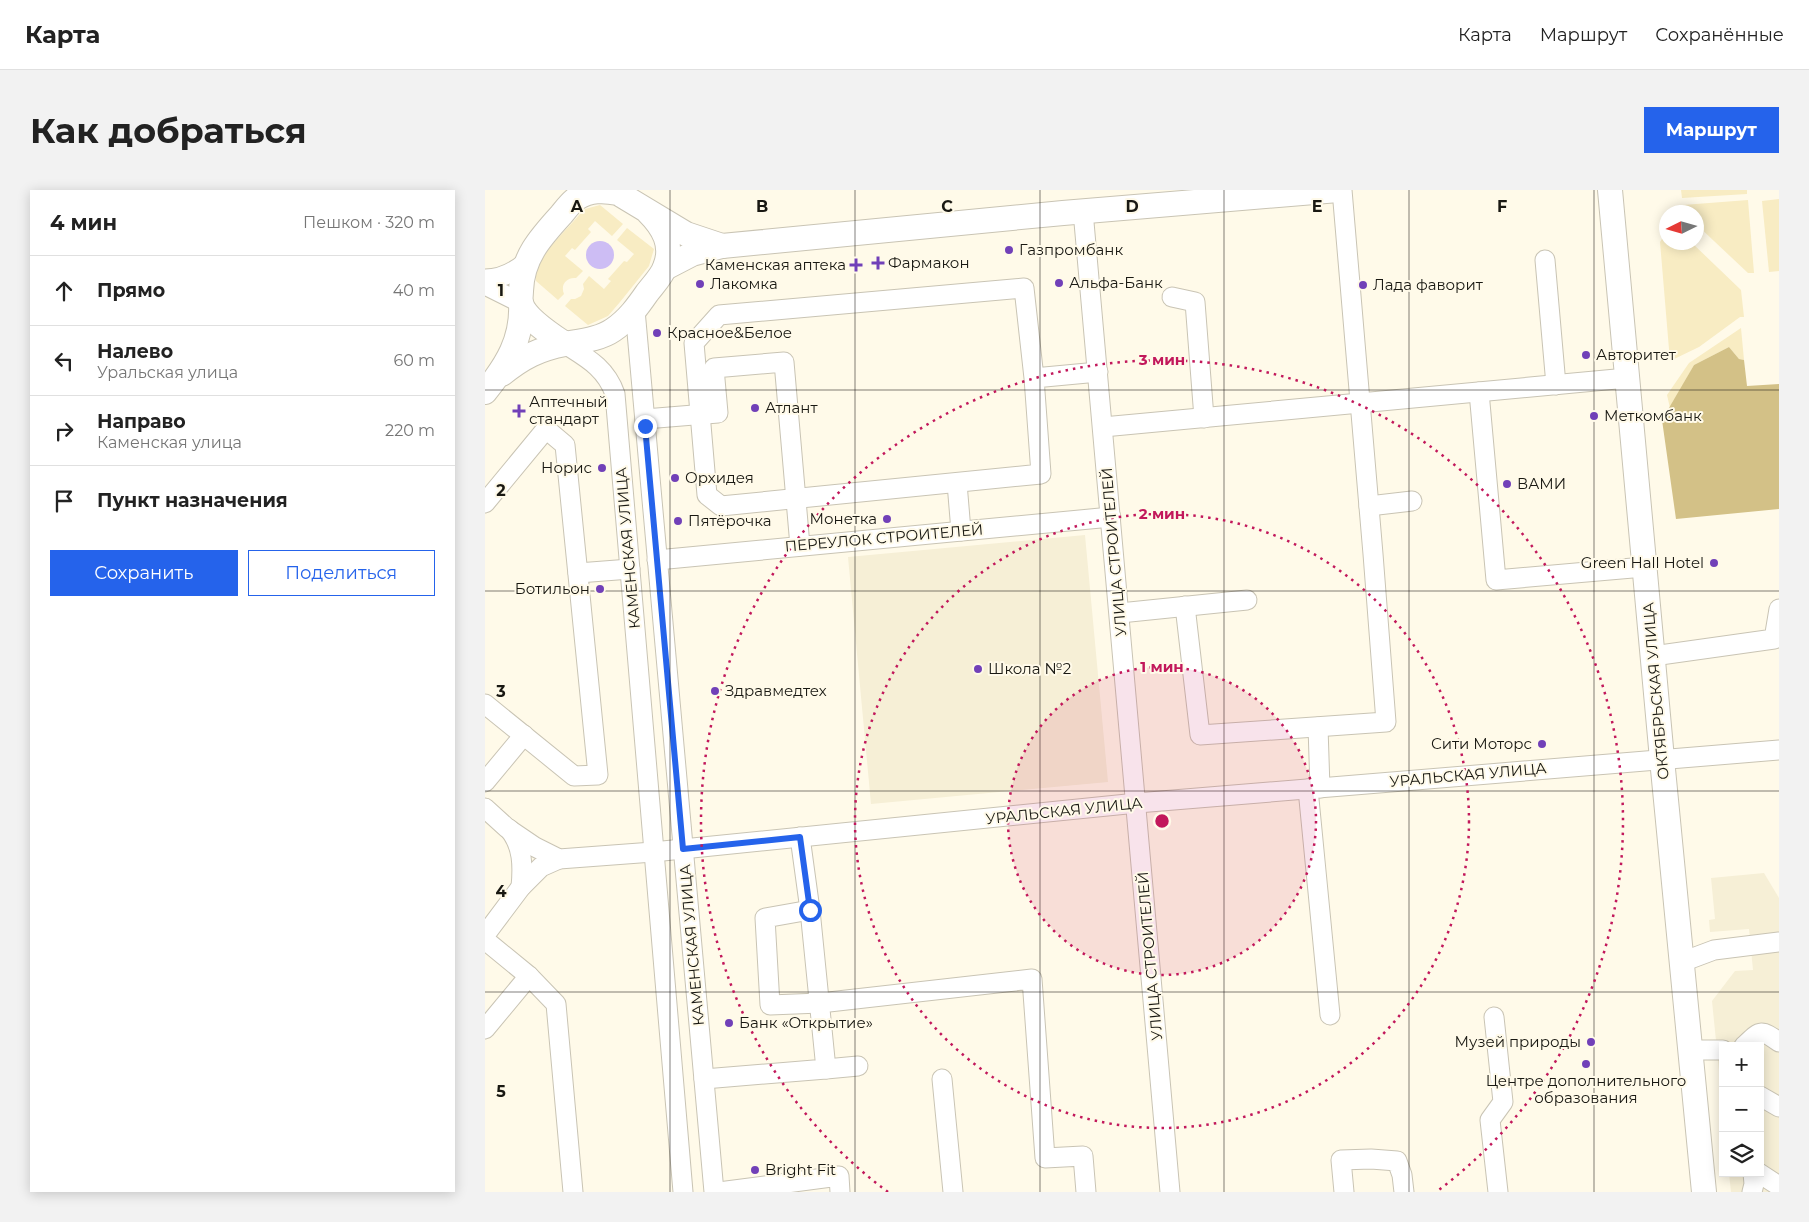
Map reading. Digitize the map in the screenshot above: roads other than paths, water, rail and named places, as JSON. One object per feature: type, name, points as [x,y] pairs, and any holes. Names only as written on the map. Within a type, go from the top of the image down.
[{"type":"main road","points":[[605,190],[626,194],[659,223],[667,238],[668,250],[665,268],[635,310],[613,330],[596,338],[545,349],[525,357],[490,386],[518,339],[521,327],[522,274],[531,252],[577,194],[605,190]]},
{"type":"main road","points":[[665,268],[692,254],[722,246],[1340,190]]},
{"type":"main road","name":"ОКТЯБРЬСКАЯ УЛИЦА","points":[[1610,190],[1662,759],[1705,1192]]},
{"type":"main road","points":[[648,212],[686,234],[722,246]]},
{"type":"main road","points":[[521,303],[536,323],[565,344]]},
{"type":"street","points":[[1185,606],[1200,735],[1386,722],[1369,506],[1340,190]]},
{"type":"street","name":"УЛИЦА СТРОИТЕЛЕЙ","points":[[1083,212],[1137,803],[1170,1192]]},
{"type":"street","points":[[1545,260],[1556,384]]},
{"type":"street","points":[[485,279],[498,278],[509,274],[525,263]]},
{"type":"street","points":[[485,285],[521,303]]},
{"type":"street","points":[[1024,288],[1034,378],[1041,474],[721,506],[707,495],[699,414],[693,343],[719,314],[1024,288]]},
{"type":"street","points":[[1173,297],[1195,302],[1204,418]]},
{"type":"street","name":"КАМЕНСКАЯ УЛИЦА","points":[[635,310],[714,1192]]},
{"type":"street","name":"КАМЕНСКАЯ УЛИЦА","points":[[565,344],[587,358],[606,376],[615,394],[683,1192]]},
{"type":"street","points":[[618,428],[645,422],[718,413],[714,368],[784,362],[801,546]]},
{"type":"street","points":[[1034,378],[1098,372]]},
{"type":"street","points":[[1103,427],[1627,378]]},
{"type":"street","points":[[1479,392],[1496,580],[1645,567]]},
{"type":"street","points":[[485,502],[546,429],[565,445],[598,775],[574,776],[485,704]]},
{"type":"street","points":[[957,483],[961,531]]},
{"type":"street","points":[[1369,506],[1412,501]]},
{"type":"street","name":"ПЕРЕУЛОК СТРОИТЕЛЕЙ","points":[[657,560],[1111,516]]},
{"type":"street","points":[[578,573],[630,569]]},
{"type":"street","points":[[1120,613],[1247,600]]},
{"type":"street","points":[[1653,656],[1775,639],[1779,609]]},
{"type":"street","points":[[1318,727],[1314,788],[1330,1015]]},
{"type":"street","points":[[485,782],[524,735]]},
{"type":"street","name":"УРАЛЬСКАЯ УЛИЦА","points":[[559,859],[653,852],[1137,803],[1779,750]]},
{"type":"street","points":[[485,808],[514,836],[522,859],[521,887]]},
{"type":"street","points":[[507,828],[535,847],[559,859]]},
{"type":"street","points":[[800,837],[810,910],[826,1069]]},
{"type":"street","points":[[485,935],[521,887],[541,867],[559,859]]},
{"type":"street","points":[[810,910],[765,918],[770,1005],[820,1003],[1033,979],[1045,1158],[1083,1156],[1085,1192]]},
{"type":"street","points":[[485,940],[529,976],[555,1004],[573,1192]]},
{"type":"street","points":[[1682,962],[1714,950],[1779,942]]},
{"type":"street","points":[[485,1029],[529,976]]},
{"type":"street","points":[[1494,1017],[1503,1102],[1490,1120],[1498,1192]]},
{"type":"street","points":[[1748,1042],[1757,1033],[1765,1033],[1779,1042]]},
{"type":"street","points":[[1691,1050],[1719,1050]]},
{"type":"street","points":[[704,1079],[858,1066]]},
{"type":"street","points":[[942,1079],[953,1192]]},
{"type":"street","points":[[1764,1098],[1779,1107]]},
{"type":"street","points":[[1344,1192],[1341,1160],[1371,1159],[1397,1161],[1402,1175],[1404,1192]]},
{"type":"street","points":[[719,1192],[839,1176],[841,1192]]},
{"type":"street","points":[[1764,1176],[1779,1186]]},
{"type":"street","points":[[1751,1192],[1754,1184],[1753,1177]]},
{"type":"place","name":"Газпромбанк","points":[[1009,250]]},
{"type":"place","name":"Фармакон","points":[[878,263]]},
{"type":"place","name":"Каменская аптека","points":[[856,265]]},
{"type":"place","name":"Альфа-Банк","points":[[1059,283]]},
{"type":"place","name":"Лакомка","points":[[700,284]]},
{"type":"place","name":"Лада фаворит","points":[[1363,285]]},
{"type":"place","name":"Красное&Белое","points":[[657,333]]},
{"type":"place","name":"Авторитет","points":[[1586,355]]},
{"type":"place","name":"Атлант","points":[[755,408]]},
{"type":"place","name":"Аптечный стандарт","points":[[519,411]]},
{"type":"place","name":"Меткомбанк","points":[[1594,416]]},
{"type":"place","name":"Норис","points":[[602,468]]},
{"type":"place","name":"Орхидея","points":[[675,478]]},
{"type":"place","name":"ВАМИ","points":[[1507,484]]},
{"type":"place","name":"Монетка","points":[[887,519]]},
{"type":"place","name":"Пятёрочка","points":[[678,521]]},
{"type":"place","name":"Green Hall Hotel","points":[[1714,563]]},
{"type":"place","name":"Ботильон","points":[[600,589]]},
{"type":"place","name":"Школа №2","points":[[978,669]]},
{"type":"place","name":"Здравмедтех","points":[[715,691]]},
{"type":"place","name":"Сити Моторс","points":[[1542,744]]},
{"type":"place","name":"Банк «Открытие»","points":[[729,1023]]},
{"type":"place","name":"Музей природы","points":[[1591,1042]]},
{"type":"place","name":"Центре дополнительного образования","points":[[1586,1064]]},
{"type":"place","name":"Bright Fit","points":[[755,1170]]}]
